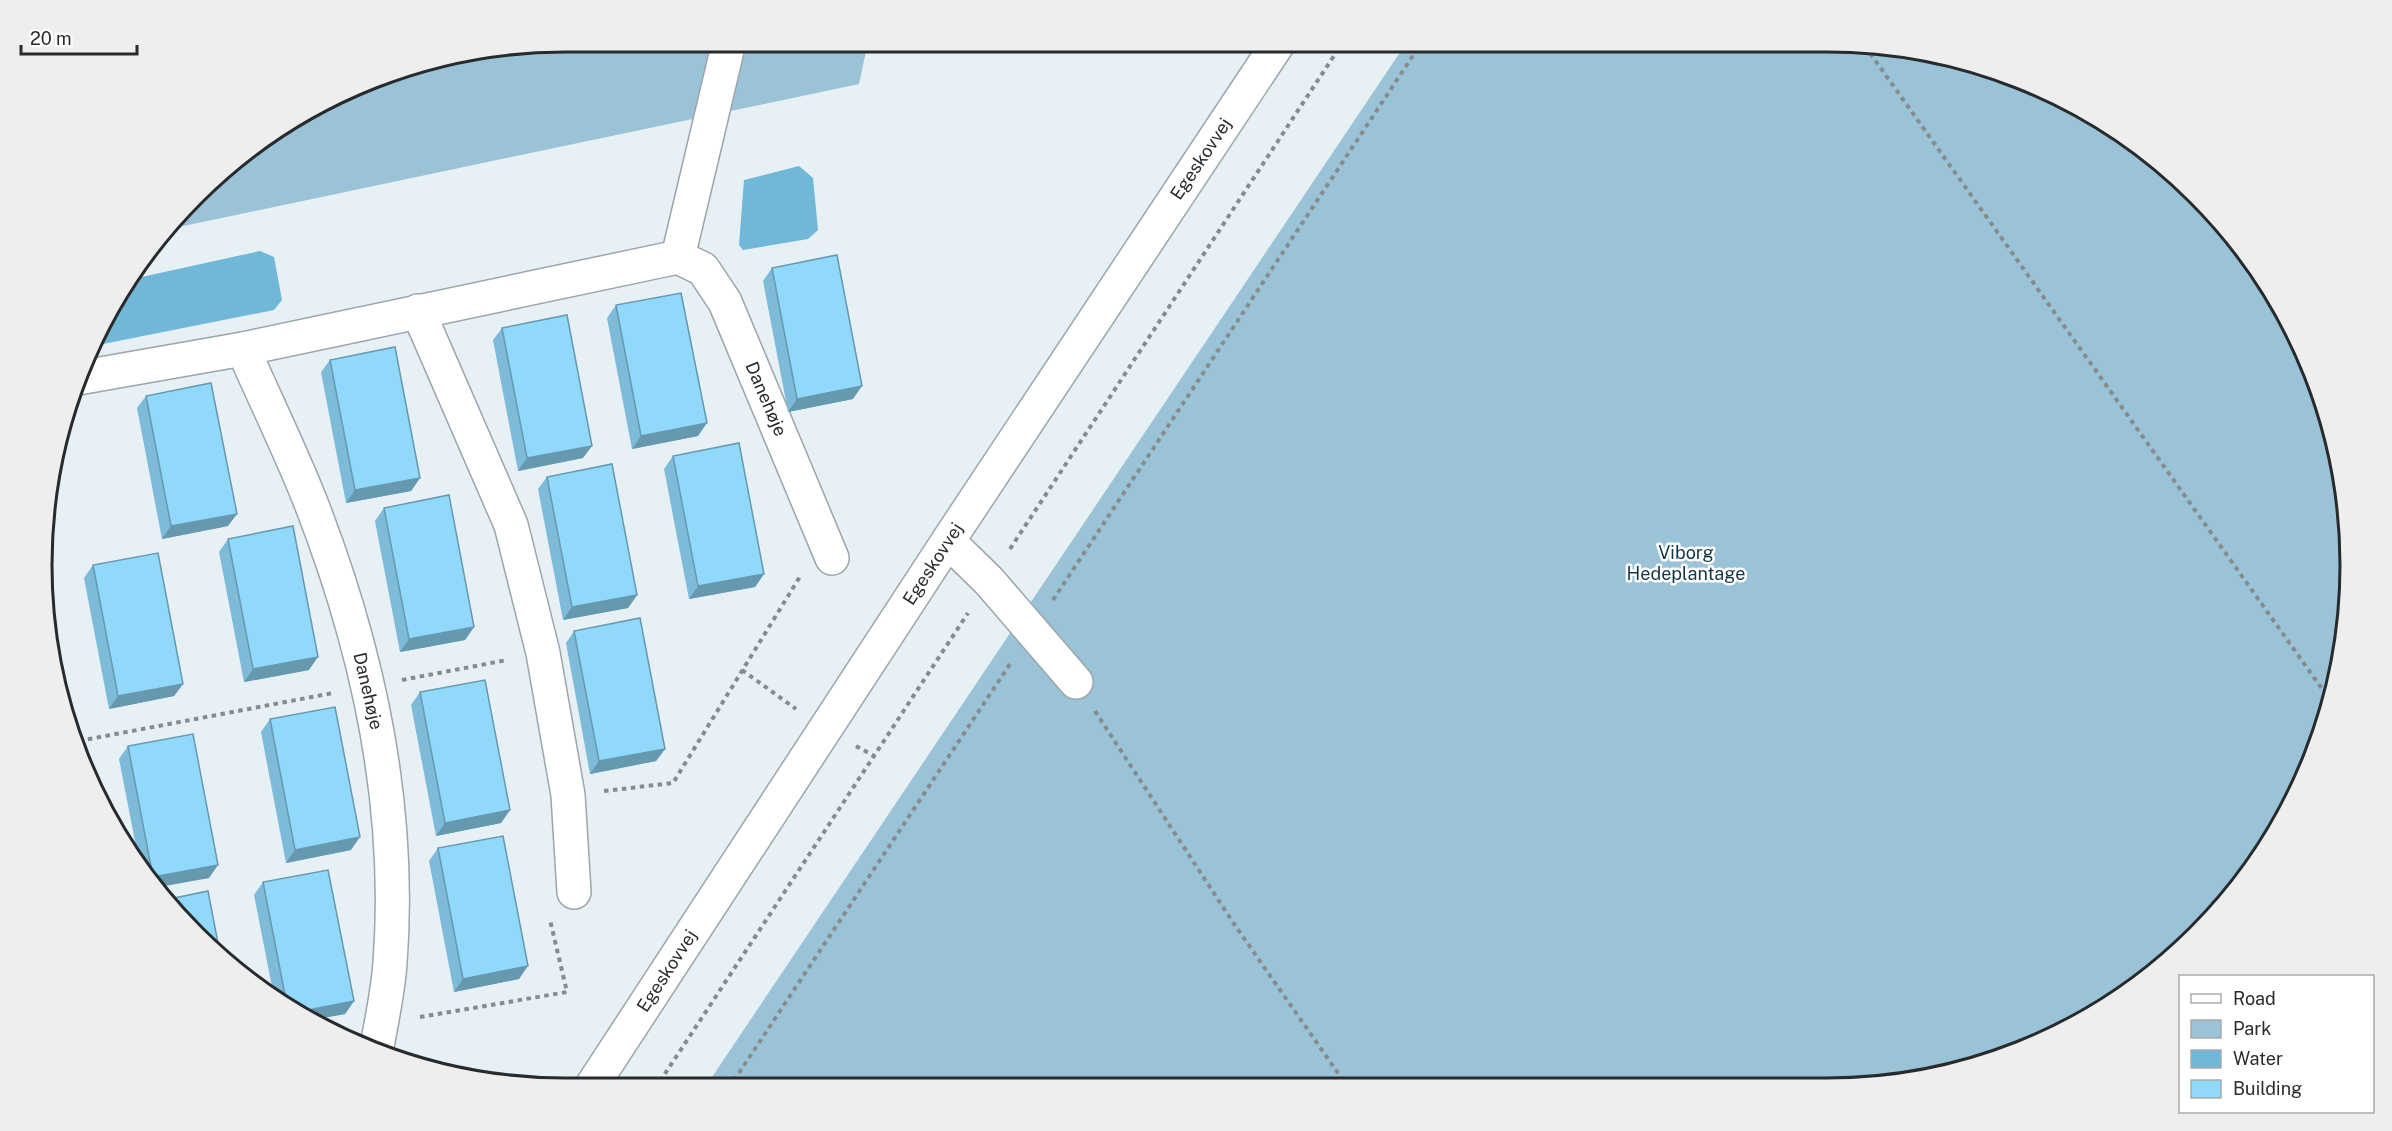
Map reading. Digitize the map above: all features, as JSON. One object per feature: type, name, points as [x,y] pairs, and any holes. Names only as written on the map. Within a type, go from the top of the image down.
[{"type":"street","points":[[89,376],[243,350],[678,257],[726,53]]},
{"type":"street","name":"Egeskovvej","points":[[597,1078],[948,541],[1272,53]]},
{"type":"street","name":"Danehøje","points":[[678,257],[703,269],[725,302],[828,549]]},
{"type":"street","points":[[418,311],[511,525],[543,653],[568,795],[574,892]]},
{"type":"street","name":"Danehøje","points":[[243,350],[310,499],[357,639],[379,735],[391,847],[390,964],[378,1038]]},
{"type":"street","points":[[948,541],[989,581],[1076,682]]},
{"type":"path","points":[[736,1078],[1415,53]]},
{"type":"path","points":[[1871,55],[2324,691]]},
{"type":"path","points":[[568,795],[673,783],[742,670],[828,549]]},
{"type":"path","points":[[84,740],[543,653]]},
{"type":"path","points":[[742,670],[825,730]]},
{"type":"path","points":[[1076,682],[1234,924],[1341,1078]]},
{"type":"path","points":[[378,1038],[567,992],[549,914],[574,892]]},
{"type":"green space","points":[[566,53],[866,53],[859,84],[180,227],[227,180],[280,139],[309,121],[369,92],[433,70],[465,62],[532,54]]},
{"type":"green space","name":"Viborg Hedeplantage","points":[[1400,53],[1860,54],[1927,62],[1991,80],[2053,105],[2083,121],[2112,139],[2165,180],[2212,227],[2233,253],[2253,280],[2287,339],[2322,433],[2330,465],[2338,532],[2340,566],[2335,632],[2330,666],[2312,730],[2287,792],[2271,822],[2253,851],[2212,904],[2165,951],[2139,972],[2112,992],[2053,1026],[1959,1061],[1927,1069],[1860,1077],[711,1078]]},
{"type":"water","points":[[799,166],[813,178],[818,230],[808,239],[743,250],[739,245],[744,180]]},
{"type":"water","points":[[260,251],[274,257],[282,300],[274,310],[103,344],[141,277]]},
{"type":"building","points":[[837,255],[862,386],[797,399],[772,268]]},
{"type":"building","points":[[681,293],[707,423],[641,436],[616,305]]},
{"type":"building","points":[[567,315],[592,446],[527,458],[502,328]]},
{"type":"building","points":[[395,347],[420,478],[355,490],[330,360]]},
{"type":"building","points":[[211,383],[237,514],[171,526],[146,396]]},
{"type":"building","points":[[739,443],[764,574],[698,586],[673,456]]},
{"type":"building","points":[[612,464],[637,595],[572,607],[547,477]]},
{"type":"building","points":[[449,495],[474,627],[409,639],[384,508]]},
{"type":"building","points":[[293,526],[318,657],[253,669],[228,539]]},
{"type":"building","points":[[158,553],[183,684],[118,696],[93,565]]},
{"type":"building","points":[[640,618],[665,749],[599,761],[574,631]]},
{"type":"building","points":[[485,680],[510,810],[445,823],[420,692]]},
{"type":"building","points":[[335,707],[360,837],[295,850],[270,719]]},
{"type":"building","points":[[193,734],[218,865],[158,876],[151,867],[128,746]]},
{"type":"building","points":[[503,836],[528,966],[463,979],[438,848]]},
{"type":"building","points":[[328,870],[354,1001],[309,1010],[285,995],[263,882]]},
{"type":"building","points":[[208,891],[218,942],[203,928],[175,898]]}]
